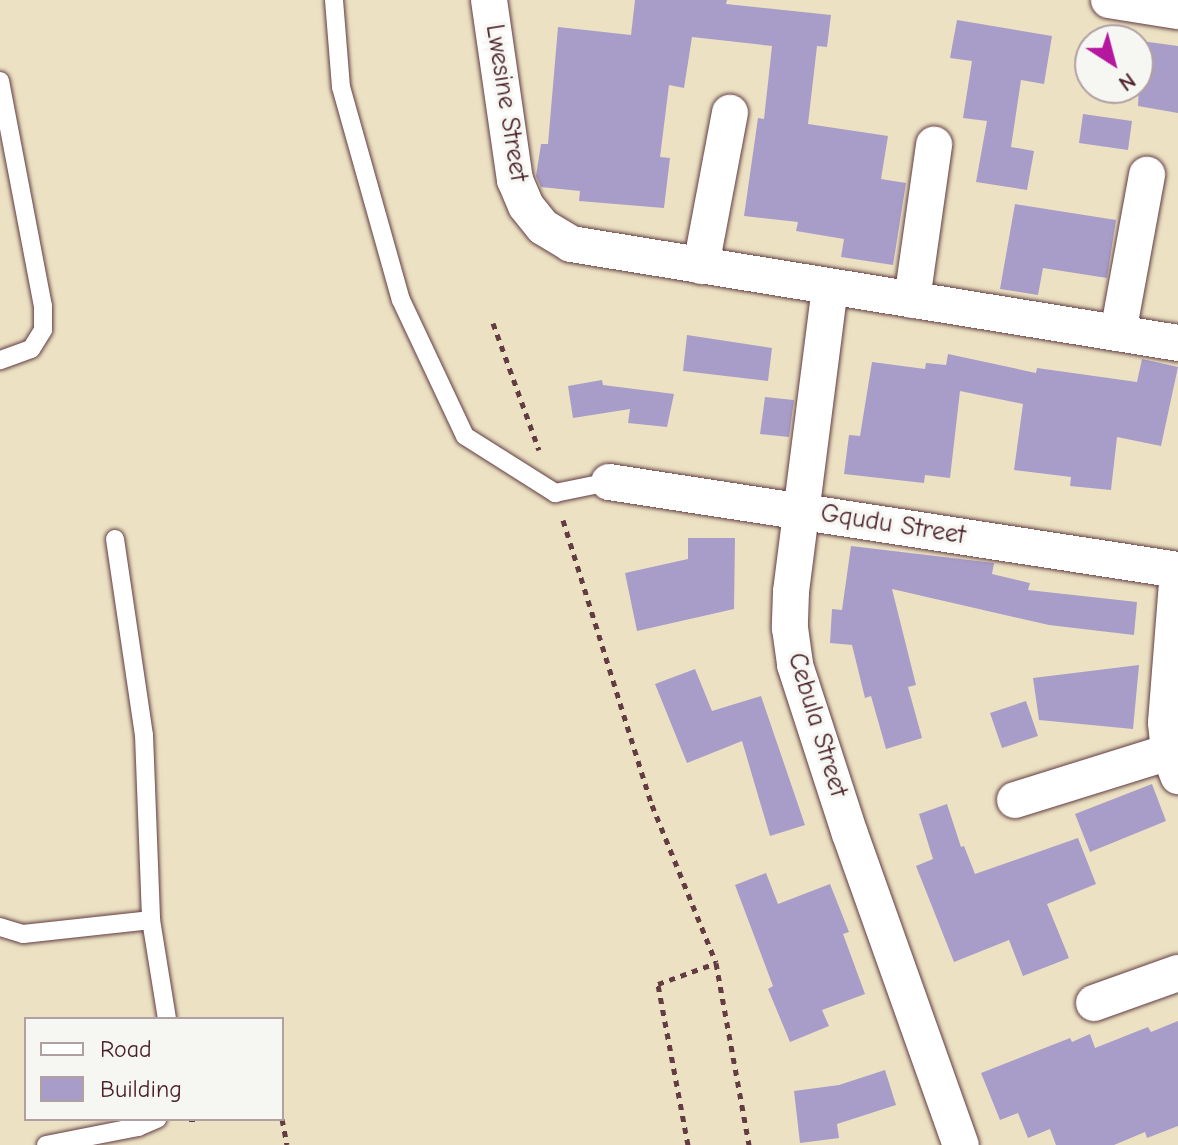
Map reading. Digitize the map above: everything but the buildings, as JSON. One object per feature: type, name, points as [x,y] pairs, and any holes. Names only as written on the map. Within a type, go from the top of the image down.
[{"type":"street","name":"Lwesine Street","points":[[489,0],[515,180],[526,206],[543,227],[571,244],[1178,343]]},
{"type":"street","points":[[1124,1],[1178,11]]},
{"type":"street","points":[[701,266],[730,113]]},
{"type":"street","points":[[912,300],[934,145]]},
{"type":"street","points":[[1118,333],[1147,175]]},
{"type":"street","name":"Cebula Street","points":[[830,287],[791,592],[790,628],[795,665],[850,834],[961,1145]]},
{"type":"street","name":"Gqudu Street","points":[[609,482],[1178,570]]},
{"type":"street","points":[[1015,800],[1174,764],[1166,723],[1178,570]]},
{"type":"street","points":[[1094,1003],[1178,973]]},
{"type":"lane","points":[[334,0],[341,87],[401,300],[465,436],[555,493],[609,482]]},
{"type":"lane","points":[[0,81],[43,306],[43,330],[31,349],[0,360]]},
{"type":"lane","points":[[115,539],[144,735],[151,920],[167,1017]]},
{"type":"lane","points":[[0,927],[23,934],[151,920]]},
{"type":"lane","points":[[46,1145],[138,1127],[152,1121]]},
{"type":"path","points":[[493,323],[555,493],[652,805],[716,963],[749,1145]]},
{"type":"path","points":[[688,1145],[658,984],[716,963]]},
{"type":"path","points":[[282,1121],[287,1145]]}]
